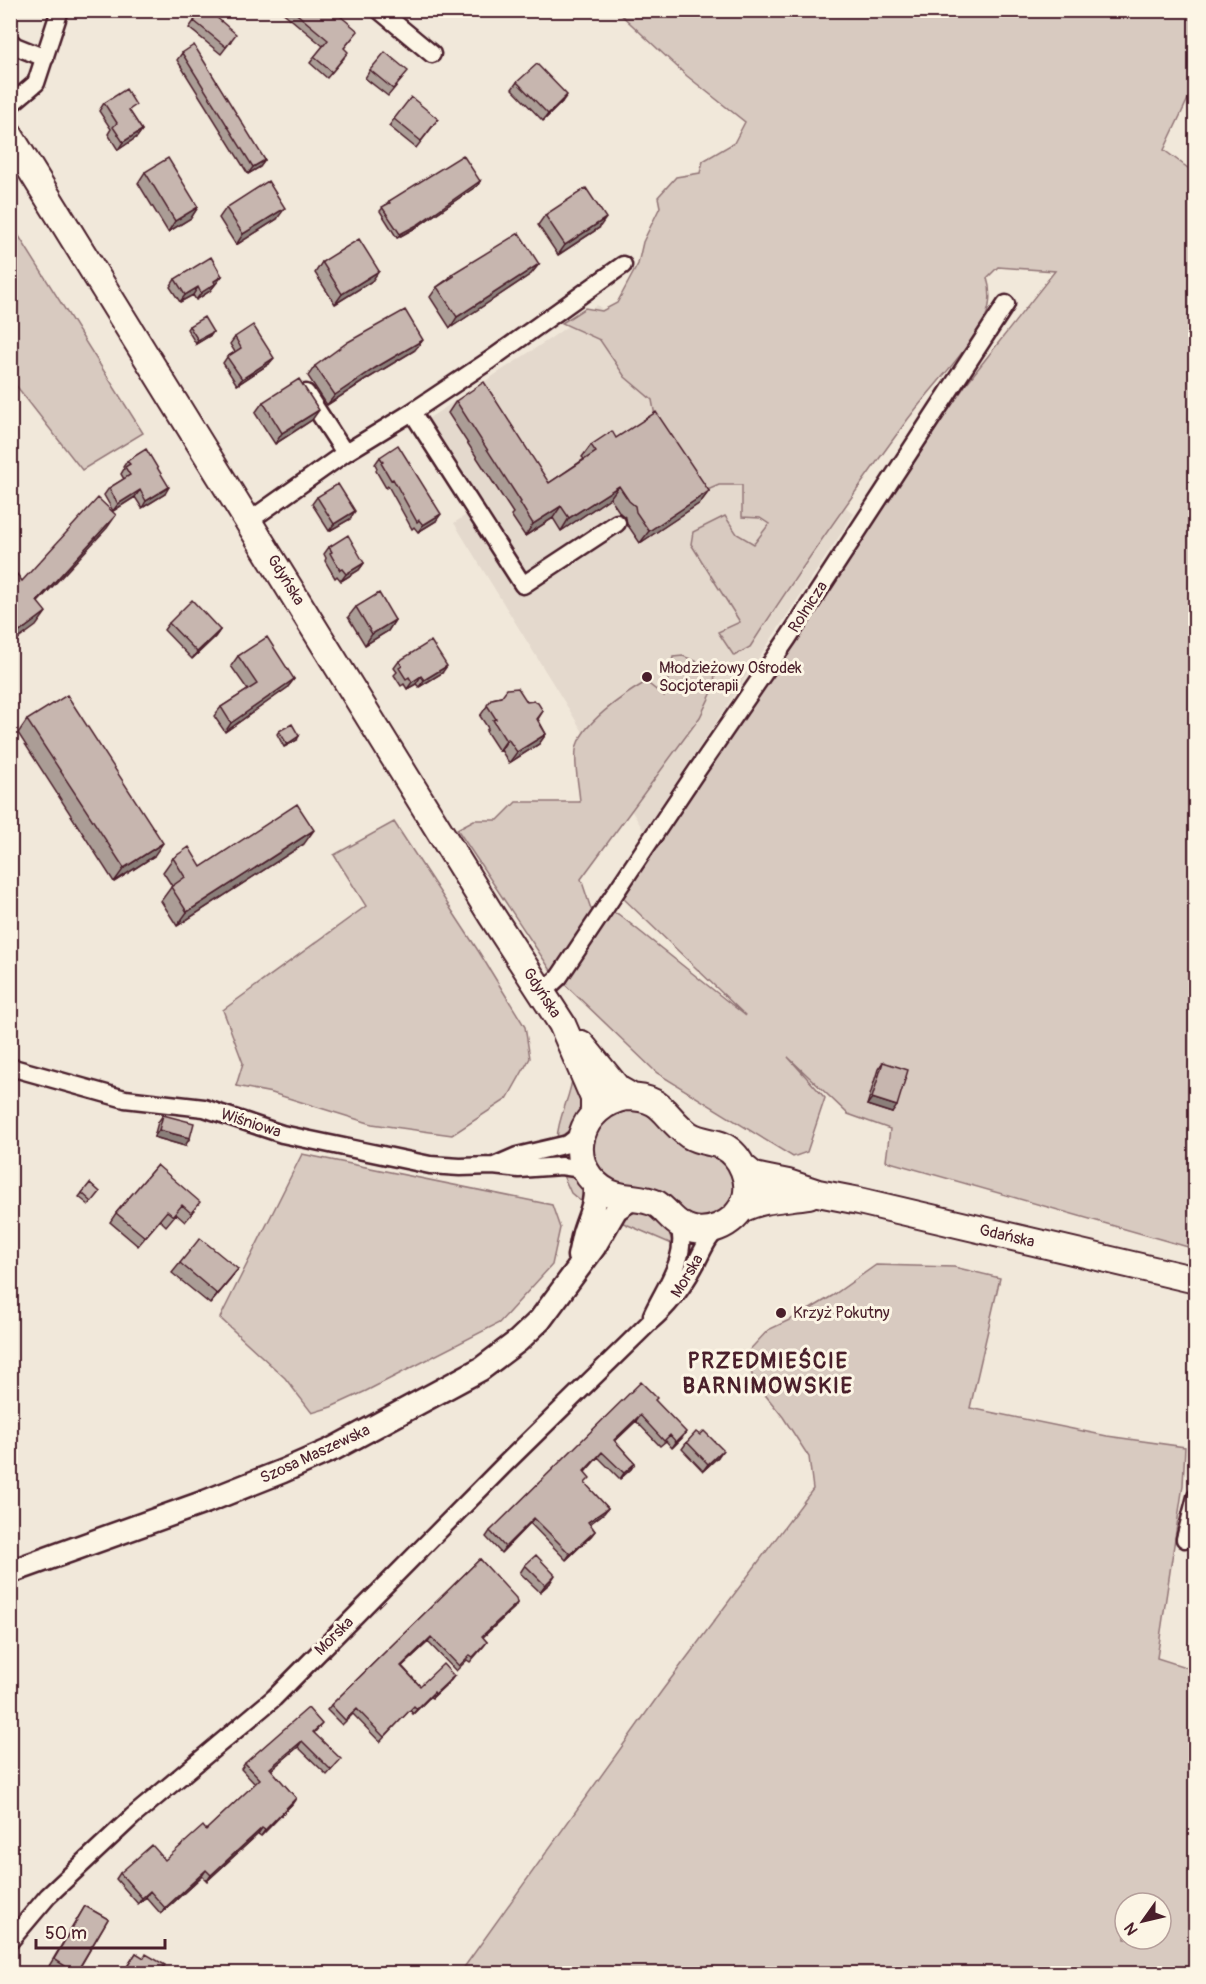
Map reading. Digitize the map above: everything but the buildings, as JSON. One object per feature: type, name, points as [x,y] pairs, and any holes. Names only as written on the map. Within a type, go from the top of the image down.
[{"type":"main road","name":"Gdyńska","points":[[10,136],[562,1024],[594,1098],[580,1156],[591,1179]]},
{"type":"main road","name":"Gdyńska","points":[[562,1024],[587,1050],[618,1089],[632,1097]]},
{"type":"main road","points":[[588,1122],[614,1100],[632,1097]]},
{"type":"main road","name":"Gdańska","points":[[632,1097],[653,1101],[660,1105],[683,1131],[700,1140],[722,1146],[754,1176],[788,1183],[818,1193],[1196,1280]]},
{"type":"main road","points":[[730,1218],[744,1204],[747,1188],[742,1166]]},
{"type":"main road","points":[[591,1179],[602,1189],[616,1196],[648,1200],[657,1204],[679,1224]]},
{"type":"main road","name":"Szosa Maszewska","points":[[576,1269],[596,1193],[591,1179]]},
{"type":"main road","name":"Gdańska","points":[[679,1224],[700,1231],[762,1200],[788,1199],[818,1193]]},
{"type":"main road","name":"Szosa Maszewska","points":[[10,1572],[205,1502],[283,1471],[333,1449],[480,1369],[519,1341],[552,1305],[594,1247],[616,1209],[633,1198]]},
{"type":"street","points":[[10,105],[36,83],[60,10]]},
{"type":"street","points":[[379,10],[432,54]]},
{"type":"street","points":[[10,41],[15,46],[45,58]]},
{"type":"street","points":[[249,521],[345,453],[490,360],[623,265]]},
{"type":"street","name":"Rolnicza","points":[[542,993],[559,977],[788,638],[1006,304]]},
{"type":"street","points":[[301,384],[345,453]]},
{"type":"street","points":[[412,412],[523,585],[617,523]]},
{"type":"street","name":"Wiśniowa","points":[[10,1067],[125,1099],[204,1108],[282,1134],[421,1163],[519,1169],[561,1166],[575,1168],[591,1179]]},
{"type":"street","name":"Wiśniowa","points":[[493,1166],[517,1156],[568,1144],[588,1122]]},
{"type":"street","name":"Morska","points":[[10,1941],[48,1896],[132,1817],[274,1698],[497,1472],[672,1302],[709,1239],[730,1218]]},
{"type":"street","name":"Morska","points":[[650,1322],[679,1260],[682,1235],[679,1224]]},
{"type":"street","points":[[1185,1539],[1196,1497]]},
{"type":"shaded area","points":[[617,11],[1195,11],[1195,84],[1164,150],[1196,174],[1195,1249],[886,1161],[890,1129],[848,1114],[788,1057],[825,1098],[807,1152],[793,1157],[657,1073],[552,972],[457,829],[474,820],[498,820],[516,802],[580,802],[576,750],[585,731],[604,711],[646,682],[664,696],[673,657],[683,656],[715,669],[714,688],[700,717],[581,879],[591,909],[618,914],[746,1016],[623,898],[966,384],[1055,271],[998,267],[987,278],[989,303],[985,318],[977,332],[867,475],[807,560],[750,647],[734,656],[718,632],[740,622],[691,544],[693,532],[725,516],[737,534],[754,544],[769,524],[760,518],[742,517],[742,485],[719,485],[703,492],[656,421],[652,400],[625,377],[600,340],[562,323],[585,308],[602,311],[617,303],[638,264],[643,242],[660,207],[658,197],[676,177],[700,173],[703,161],[734,143],[745,122],[687,76]]},
{"type":"shaded area","points":[[10,222],[143,433],[82,470],[11,379]]},
{"type":"shaded area","name":"Młodzieżowy Ośrodek Socjoterapii","points":[[597,305],[854,514],[644,831],[454,523],[466,515],[411,430]]},
{"type":"shaded area","points":[[394,822],[525,1027],[530,1058],[507,1099],[452,1135],[372,1124],[272,1093],[236,1086],[243,1063],[223,1010],[366,906],[334,855]]},
{"type":"shaded area","points":[[573,1074],[587,1100],[571,1129],[557,1139],[570,1091]]},
{"type":"shaded area","points":[[627,1109],[649,1113],[694,1151],[718,1159],[727,1165],[734,1179],[734,1189],[731,1199],[719,1214],[700,1219],[690,1216],[629,1190],[601,1171],[594,1159],[593,1136],[595,1131],[606,1118]]},
{"type":"shaded area","points":[[302,1154],[552,1205],[560,1228],[552,1265],[499,1323],[366,1391],[312,1413],[285,1378],[220,1318]]},
{"type":"shaded area","points":[[561,1171],[579,1184],[585,1205],[571,1193]]},
{"type":"shaded area","points":[[645,1209],[666,1228],[672,1244],[614,1219],[623,1212]]},
{"type":"shaded area","points":[[876,1265],[954,1267],[1000,1278],[970,1408],[1107,1436],[1185,1447],[1183,1485],[1157,1658],[1195,1670],[1195,1973],[460,1973],[661,1692],[813,1489],[809,1457],[783,1417],[758,1386],[743,1357],[768,1330],[802,1314]]},
{"type":"place","name":"Młodzieżowy Ośrodek Socjoterapii","points":[[647,677]]},
{"type":"place","name":"Krzyż Pokutny","points":[[781,1313]]},
{"type":"district","name":"PRZEDMIEŚCIE BARNIMOWSKIE","points":[[768,1374]]}]
